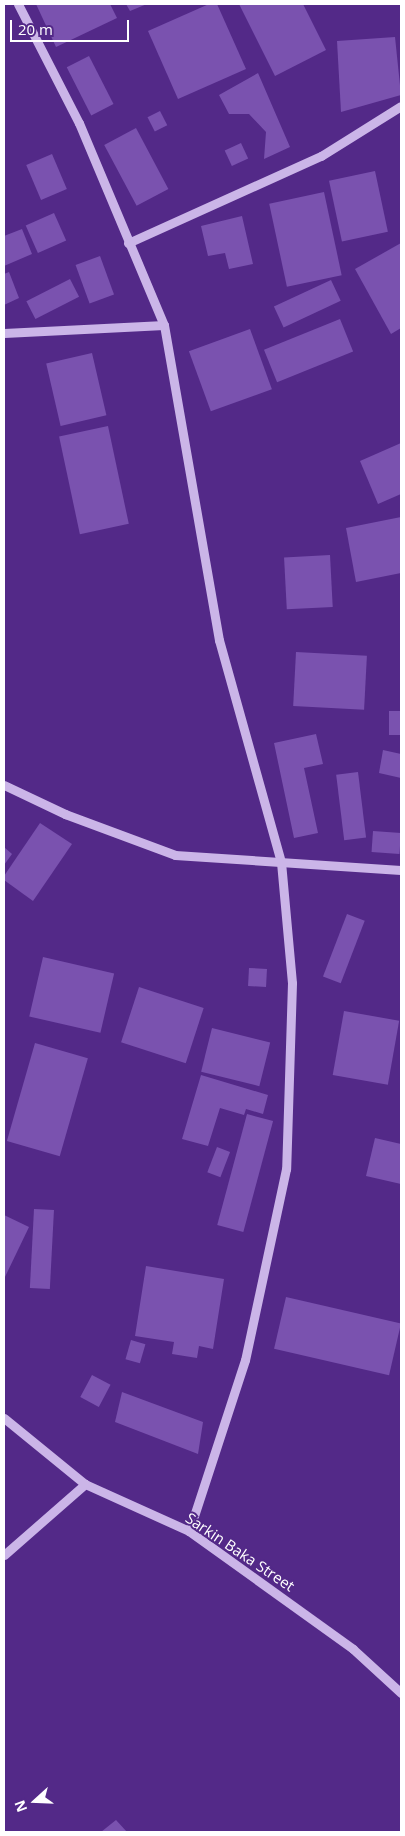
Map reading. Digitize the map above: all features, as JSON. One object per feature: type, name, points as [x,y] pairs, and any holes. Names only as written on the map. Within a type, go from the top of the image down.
[{"type":"street","points":[[18,4],[79,123],[164,325],[219,640],[281,862],[292,983],[286,1169],[245,1360],[189,1530]]},
{"type":"street","points":[[128,243],[321,156],[401,106]]},
{"type":"street","points":[[4,333],[164,325]]},
{"type":"street","points":[[4,785],[175,855],[401,870]]},
{"type":"street","name":"Sarkin Baka Street","points":[[4,1418],[85,1484],[189,1530],[353,1649],[401,1693]]},
{"type":"street","points":[[4,1554],[85,1484]]},
{"type":"building","points":[[36,4],[110,4],[117,18],[56,47]]},
{"type":"building","points":[[126,4],[147,4],[130,11]]},
{"type":"building","points":[[209,4],[217,4],[246,69],[178,99],[148,31]]},
{"type":"building","points":[[239,4],[303,4],[326,50],[275,76]]},
{"type":"building","points":[[395,37],[401,95],[341,112],[337,41]]},
{"type":"building","points":[[89,56],[114,104],[91,115],[67,67]]},
{"type":"building","points":[[258,73],[290,147],[264,159],[266,132],[249,114],[229,114],[219,95]]},
{"type":"building","points":[[160,111],[167,125],[155,132],[148,117]]},
{"type":"building","points":[[136,128],[168,189],[137,206],[104,145]]},
{"type":"building","points":[[241,143],[248,158],[232,166],[225,151]]},
{"type":"building","points":[[52,154],[67,189],[41,200],[26,165]]},
{"type":"building","points":[[375,171],[388,232],[342,241],[329,181]]},
{"type":"building","points":[[324,192],[342,275],[287,287],[269,204]]},
{"type":"building","points":[[54,213],[66,240],[38,253],[26,226]]},
{"type":"building","points":[[242,216],[253,264],[229,269],[225,253],[208,256],[201,226]]},
{"type":"building","points":[[22,229],[32,254],[4,266],[4,236]]},
{"type":"building","points":[[401,243],[401,328],[391,334],[355,269]]},
{"type":"building","points":[[100,256],[114,295],[90,303],[76,265]]},
{"type":"building","points":[[9,272],[19,298],[4,305],[4,274]]},
{"type":"building","points":[[70,279],[79,297],[35,319],[26,301]]},
{"type":"building","points":[[331,280],[341,301],[284,327],[274,307]]},
{"type":"building","points":[[340,319],[353,351],[277,382],[264,350]]},
{"type":"building","points":[[250,329],[272,389],[211,411],[189,351]]},
{"type":"building","points":[[92,353],[106,415],[61,426],[46,364]]},
{"type":"building","points":[[108,426],[129,524],[80,534],[59,436]]},
{"type":"building","points":[[401,443],[401,494],[378,504],[360,461]]},
{"type":"building","points":[[401,517],[401,573],[356,582],[346,528]]},
{"type":"building","points":[[330,555],[333,607],[287,609],[284,557]]},
{"type":"building","points":[[296,652],[367,656],[364,710],[293,706]]},
{"type":"building","points":[[389,711],[401,711],[401,735],[389,735]]},
{"type":"building","points":[[316,734],[323,764],[304,768],[318,833],[294,838],[274,743]]},
{"type":"building","points":[[383,750],[401,754],[401,778],[379,773]]},
{"type":"building","points":[[358,772],[366,838],[344,840],[336,775]]},
{"type":"building","points":[[40,823],[72,844],[33,901],[4,880],[4,876]]},
{"type":"building","points":[[373,831],[401,833],[399,854],[372,852]]},
{"type":"building","points":[[4,847],[12,854],[4,865]]},
{"type":"building","points":[[347,914],[365,921],[341,983],[323,977]]},
{"type":"building","points":[[43,957],[114,973],[100,1033],[29,1016]]},
{"type":"building","points":[[249,968],[267,969],[266,987],[248,986]]},
{"type":"building","points":[[139,987],[204,1008],[186,1063],[121,1042]]},
{"type":"building","points":[[344,1011],[399,1021],[388,1085],[333,1075]]},
{"type":"building","points":[[212,1028],[270,1043],[259,1086],[201,1072]]},
{"type":"building","points":[[35,1043],[88,1058],[60,1156],[7,1141]]},
{"type":"building","points":[[201,1075],[268,1095],[263,1114],[246,1109],[244,1115],[220,1108],[208,1146],[182,1139]]},
{"type":"building","points":[[247,1114],[273,1121],[243,1232],[217,1225]]},
{"type":"building","points":[[375,1138],[401,1144],[401,1184],[366,1176]]},
{"type":"building","points":[[217,1147],[230,1152],[220,1177],[207,1172]]},
{"type":"building","points":[[34,1209],[54,1210],[50,1289],[30,1288]]},
{"type":"building","points":[[4,1215],[29,1227],[4,1279]]},
{"type":"building","points":[[146,1266],[224,1279],[213,1349],[199,1346],[197,1358],[172,1354],[174,1342],[135,1336]]},
{"type":"building","points":[[286,1297],[401,1324],[389,1375],[274,1349]]},
{"type":"building","points":[[131,1340],[145,1344],[140,1363],[125,1359]]},
{"type":"building","points":[[92,1375],[111,1385],[99,1407],[80,1397]]},
{"type":"building","points":[[122,1392],[203,1422],[198,1454],[115,1422]]},
{"type":"building","points":[[116,1820],[127,1832],[101,1832]]}]
